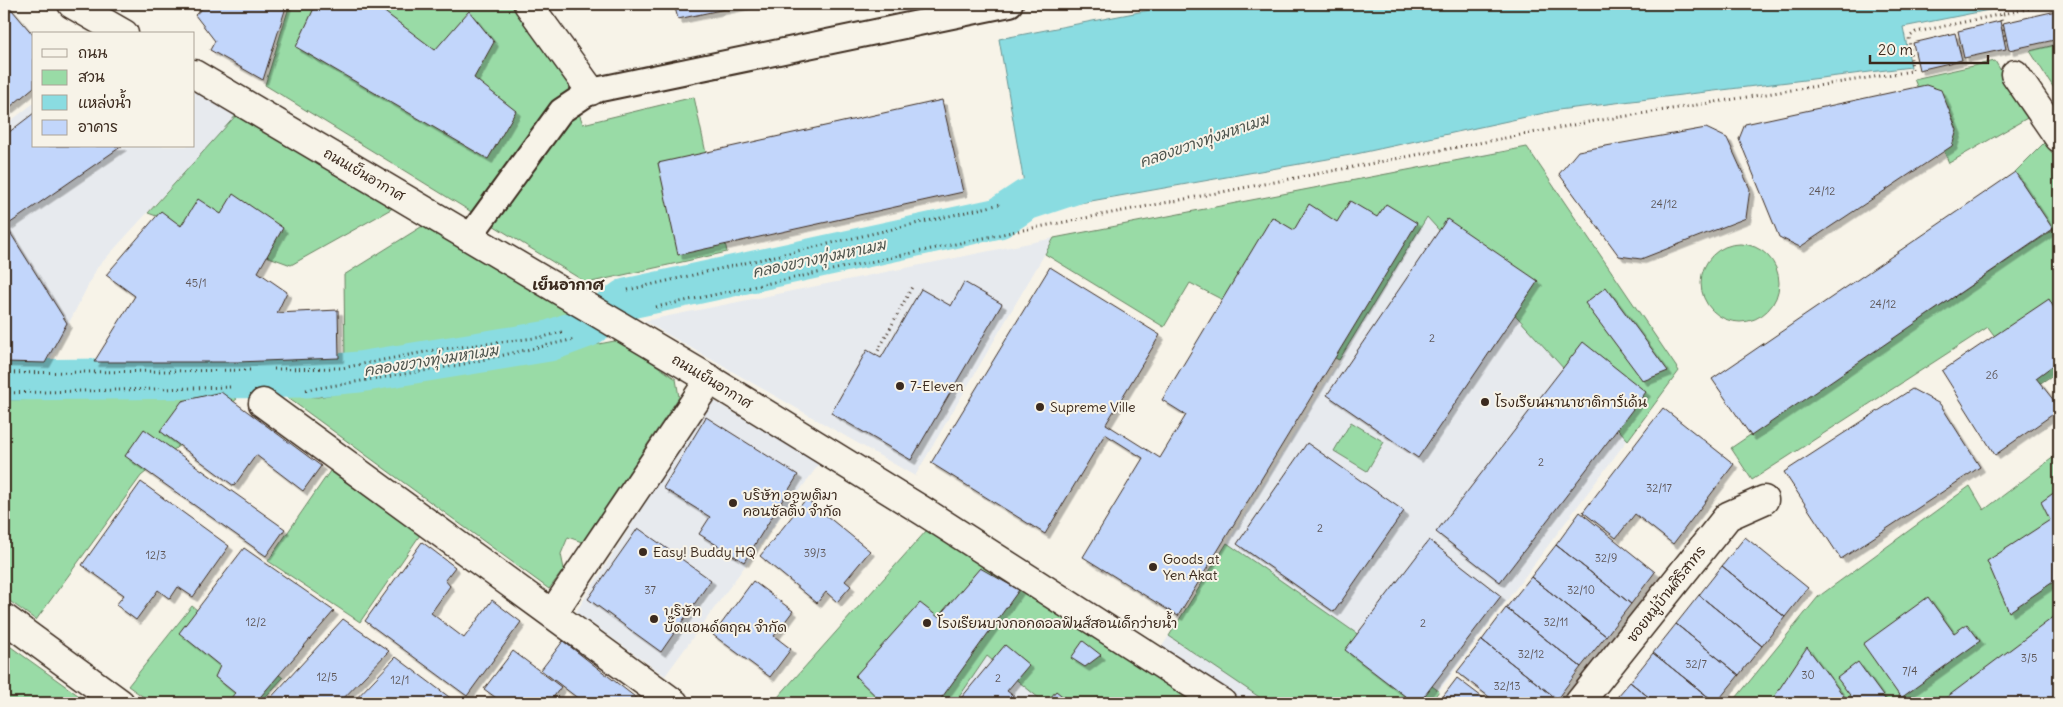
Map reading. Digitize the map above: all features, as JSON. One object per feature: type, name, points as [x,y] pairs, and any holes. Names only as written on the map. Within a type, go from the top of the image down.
[{"type":"street","points":[[72,4],[121,32]]},
{"type":"street","points":[[528,4],[591,91]]},
{"type":"street","points":[[2015,74],[2059,138]]},
{"type":"street","name":"ถนนเย็นอากาศ","points":[[195,75],[710,379],[923,511],[1222,703]]},
{"type":"street","points":[[552,614],[710,379]]},
{"type":"street","points":[[263,403],[674,703]]},
{"type":"street","name":"ซอยหมู่บ้านศิริสาทร","points":[[1579,703],[1728,516],[1764,500]]},
{"type":"street","points":[[4,618],[120,703]]},
{"type":"lane","points":[[470,236],[562,111],[591,91],[1010,4]]},
{"type":"path","points":[[268,370],[342,368],[436,350],[543,337],[604,318],[1022,230],[1589,122],[1912,71],[1909,37],[1916,32],[2051,4]]},
{"type":"path","points":[[303,389],[312,390],[460,365],[597,334],[604,318],[603,302],[635,287],[1001,204]]},
{"type":"path","points":[[876,355],[913,285]]},
{"type":"path","points":[[4,373],[258,370]]},
{"type":"path","points":[[4,393],[239,387]]},
{"type":"shaded area","points":[[195,90],[239,112],[97,268],[47,366],[4,368],[4,126],[32,105],[32,148],[195,148]]},
{"type":"shaded area","name":"โรงเรียนนานาชาติการ์เด้น","points":[[1527,147],[1679,371],[1430,703],[955,703],[1031,590],[1146,670],[1179,621],[1463,158]]},
{"type":"shaded area","points":[[1054,238],[915,476],[644,321]]},
{"type":"shaded area","points":[[711,399],[819,464],[665,676],[576,612]]},
{"type":"green space","points":[[290,4],[509,4],[528,24],[565,77],[583,124],[694,97],[727,252],[587,283],[265,85]]},
{"type":"green space","points":[[2059,44],[2059,96],[2030,51]]},
{"type":"green space","points":[[1995,61],[2029,117],[1949,163],[1914,79]]},
{"type":"green space","points":[[239,112],[400,204],[291,265],[148,213]]},
{"type":"green space","points":[[2045,142],[2059,164],[2059,371],[2033,388],[1988,327],[1752,480],[1731,448],[2053,230],[2015,172]]},
{"type":"green space","points":[[1527,147],[1679,371],[1628,440],[1427,217],[1339,360],[1190,283],[1164,327],[1045,254],[1054,238]]},
{"type":"green space","points":[[429,222],[586,316],[572,327],[551,334],[345,365],[344,275]]},
{"type":"green space","points":[[1740,244],[1755,247],[1767,256],[1776,268],[1779,283],[1776,298],[1767,310],[1755,319],[1740,322],[1725,319],[1713,310],[1704,298],[1701,283],[1704,268],[1713,256],[1725,247]]},
{"type":"green space","points":[[620,340],[676,379],[679,397],[582,542],[568,537],[561,554],[564,569],[549,589],[284,395],[318,397]]},
{"type":"green space","points":[[226,391],[237,399],[141,476],[36,620],[4,597],[4,400],[146,397]]},
{"type":"green space","points":[[1351,422],[1384,442],[1367,471],[1334,451]]},
{"type":"green space","points":[[2059,453],[2059,703],[1732,703],[1818,597],[1970,486],[1984,510]]},
{"type":"green space","points":[[330,471],[420,535],[360,622],[268,561]]},
{"type":"green space","name":"โรงเรียนบางกอกดอลฟินส์สอนเด็กว่ายน้ำ","points":[[927,530],[1199,703],[1045,703],[987,656],[955,703],[785,703],[778,697]]},
{"type":"green space","points":[[1227,543],[1439,691],[1430,703],[1268,703],[1169,636]]},
{"type":"green space","points":[[192,606],[283,678],[260,703],[152,703],[128,686]]},
{"type":"green space","points":[[4,642],[89,703],[4,703]]},
{"type":"water","points":[[1181,4],[2019,4],[1903,27],[1911,67],[1558,110],[1356,154],[1029,212],[999,39]]},
{"type":"building","points":[[4,4],[7,4],[32,34],[32,89],[4,112]]},
{"type":"building","points":[[205,4],[287,4],[263,80],[210,50],[215,41],[195,15]]},
{"type":"building","points":[[316,4],[374,4],[435,50],[469,11],[494,42],[474,78],[516,111],[488,159],[296,47]]},
{"type":"building","points":[[674,4],[749,4],[678,19]]},
{"type":"building","points":[[2056,11],[2059,39],[2009,50],[2003,23]]},
{"type":"building","points":[[2000,21],[2006,49],[1964,58],[1958,31]]},
{"type":"building","points":[[1955,33],[1962,60],[1919,70],[1913,43]]},
{"type":"building","points":[[1926,85],[1941,90],[1957,130],[1952,146],[1800,247],[1779,237],[1739,139],[1745,124]]},
{"type":"building","points":[[942,100],[963,192],[678,255],[658,163]]},
{"type":"building","points":[[32,115],[32,148],[119,148],[6,226],[67,323],[45,363],[4,362],[4,136]]},
{"type":"building","points":[[1706,128],[1727,138],[1750,189],[1746,218],[1641,259],[1619,256],[1559,174],[1578,151]]},
{"type":"building","points":[[2015,172],[2053,229],[1751,436],[1712,379]]},
{"type":"building","points":[[233,194],[283,228],[258,272],[287,292],[277,313],[338,310],[339,358],[238,362],[94,362],[135,296],[106,275],[161,211],[181,226],[198,199],[221,214]]},
{"type":"building","name":"Supreme Ville","points":[[1350,201],[1377,217],[1386,204],[1417,223],[1178,616],[1083,557],[1143,458],[1105,434],[1045,534],[931,463],[1050,267],[1160,335],[1106,424],[1160,458],[1186,415],[1162,400],[1272,217],[1294,230],[1309,204],[1337,222]]},
{"type":"building","points":[[1447,219],[1538,281],[1418,458],[1327,395]]},
{"type":"building","name":"7-Eleven","points":[[964,282],[1002,304],[911,460],[831,413],[867,350],[881,358],[921,289],[951,306]]},
{"type":"building","points":[[1606,287],[1668,371],[1643,381],[1585,303]]},
{"type":"building","points":[[2049,299],[2059,317],[2059,361],[2036,378],[2059,407],[2059,410],[1995,455],[1942,371]]},
{"type":"building","points":[[1583,342],[1646,392],[1500,582],[1436,532]]},
{"type":"building","points":[[1912,389],[1940,404],[1980,467],[1841,559],[1784,472]]},
{"type":"building","points":[[221,392],[321,466],[303,491],[256,455],[234,486],[160,431],[182,401]]},
{"type":"building","points":[[1663,408],[1734,464],[1673,544],[1635,514],[1616,538],[1583,512]]},
{"type":"building","name":"บริษัท ออพติมา คอนซัลติ้ง จำกัด","points":[[706,417],[798,475],[744,562],[699,534],[710,517],[663,488]]},
{"type":"building","points":[[144,429],[285,529],[266,556],[125,456]]},
{"type":"building","points":[[1307,443],[1404,511],[1334,612],[1237,544]]},
{"type":"building","points":[[141,482],[229,546],[193,597],[178,587],[170,599],[158,590],[136,620],[116,605],[124,595],[82,565]]},
{"type":"building","points":[[2059,489],[2059,578],[2009,612],[1987,561],[2050,520],[2041,502]]},
{"type":"building","points":[[806,499],[870,551],[845,581],[851,586],[837,602],[826,592],[817,603],[760,556]]},
{"type":"building","points":[[1580,512],[1655,572],[1631,604],[1556,545]]},
{"type":"building","points":[[638,528],[711,580],[661,652],[588,599]]},
{"type":"building","points":[[1745,537],[1808,588],[1785,617],[1722,566]]},
{"type":"building","points":[[1429,540],[1501,596],[1419,703],[1414,703],[1345,650]]},
{"type":"building","points":[[422,542],[455,567],[445,580],[450,586],[431,613],[464,638],[492,600],[521,622],[467,696],[365,621]]},
{"type":"building","points":[[1556,545],[1631,604],[1606,636],[1531,577]]},
{"type":"building","points":[[244,548],[334,611],[255,703],[227,703],[235,693],[215,677],[220,666],[179,633]]},
{"type":"building","points":[[1722,566],[1785,617],[1762,646],[1699,595]]},
{"type":"building","points":[[980,568],[1019,590],[938,703],[883,703],[855,676],[920,603],[938,617]]},
{"type":"building","points":[[1531,577],[1606,636],[1581,667],[1506,608]]},
{"type":"building","points":[[753,581],[793,611],[774,636],[791,649],[770,677],[713,635]]},
{"type":"building","points":[[1699,595],[1762,646],[1739,675],[1676,624]]},
{"type":"building","points":[[1928,597],[1954,633],[1967,624],[1980,641],[1901,698],[1863,644]]},
{"type":"building","points":[[1506,608],[1581,667],[1557,699],[1482,640]]},
{"type":"building","points":[[2059,613],[2059,703],[1939,703]]},
{"type":"building","points":[[343,619],[389,651],[339,703],[266,703]]},
{"type":"building","points":[[1676,624],[1739,675],[1716,703],[1653,653]]},
{"type":"building","points":[[1482,640],[1557,699],[1554,703],[1497,703],[1457,672]]},
{"type":"building","points":[[563,641],[639,700],[637,703],[584,703],[541,670]]},
{"type":"building","points":[[1083,641],[1101,655],[1085,667],[1071,658]]},
{"type":"building","points":[[1005,645],[1029,665],[1007,691],[1023,703],[957,703]]},
{"type":"building","points":[[1807,647],[1849,703],[1770,703]]},
{"type":"building","points":[[513,651],[561,687],[549,703],[496,703],[499,700],[484,689]]},
{"type":"building","points":[[1653,653],[1716,703],[1656,703],[1630,682]]},
{"type":"building","points":[[396,657],[457,703],[352,703]]},
{"type":"building","points":[[1858,662],[1888,703],[1856,703],[1837,678]]},
{"type":"building","points":[[1457,678],[1490,703],[1438,703]]},
{"type":"building","points":[[1630,682],[1656,703],[1612,703]]},
{"type":"building","points":[[1056,691],[1071,703],[1046,703]]},
{"type":"waterway","name":"คลองขวางทุ่งมหาเมฆ","points":[[4,380],[305,377],[359,372],[549,341],[587,327],[626,299],[999,218],[1026,200],[1080,182]]},
{"type":"place","name":"7-Eleven","points":[[900,386]]},
{"type":"place","name":"โรงเรียนนานาชาติการ์เด้น","points":[[1485,402]]},
{"type":"place","name":"Supreme Ville","points":[[1040,407]]},
{"type":"place","name":"บริษัท ออพติมา คอนซัลติ้ง จำกัด","points":[[733,503]]},
{"type":"place","name":"Easy! Buddy HQ","points":[[643,552]]},
{"type":"place","name":"Goods at Yen Akat","points":[[1153,567]]},
{"type":"place","name":"บริษัท บั๊ดแอนด์ตฤณ จำกัด","points":[[654,619]]},
{"type":"place","name":"โรงเรียนบางกอกดอลฟินส์สอนเด็กว่ายน้ำ","points":[[927,623]]},
{"type":"district","name":"เย็นอากาศ","points":[[568,284]]}]
